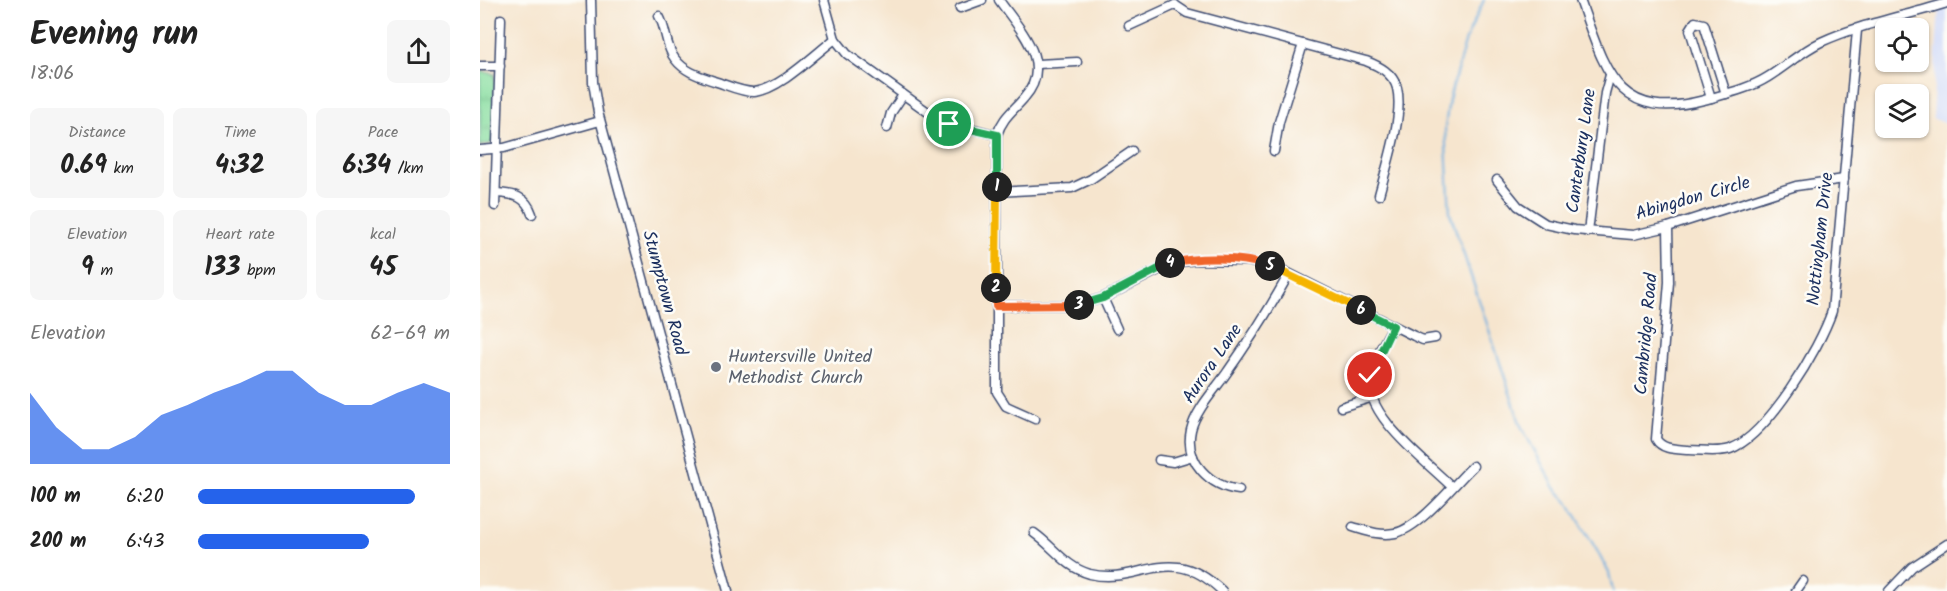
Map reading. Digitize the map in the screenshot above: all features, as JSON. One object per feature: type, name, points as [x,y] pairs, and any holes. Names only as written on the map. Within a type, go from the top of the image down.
[{"type":"street","name":"Stumptown Road","points":[[591,0],[593,82],[600,121],[728,591]]},
{"type":"street","points":[[824,0],[835,39],[847,54],[939,120],[997,135]]},
{"type":"street","points":[[960,8],[982,0]]},
{"type":"street","points":[[999,0],[1029,43],[1037,64],[1033,85],[1004,118],[997,135],[997,392],[1006,406],[1035,419]]},
{"type":"street","points":[[1580,0],[1610,75],[1632,97],[1649,104],[1678,105],[1726,94],[1759,82],[1820,42],[1947,3]]},
{"type":"street","points":[[1129,26],[1174,2],[1187,12],[1374,64],[1388,73],[1395,84],[1398,96],[1396,122],[1379,195]]},
{"type":"street","points":[[659,16],[669,50],[680,64],[694,74],[744,91],[768,88],[835,39]]},
{"type":"street","points":[[495,206],[501,19]]},
{"type":"street","points":[[1711,98],[1690,30],[1695,22],[1704,24],[1726,94]]},
{"type":"street","name":"Nottingham Drive","points":[[1658,443],[1675,449],[1719,451],[1738,445],[1761,427],[1824,336],[1832,311],[1857,30]]},
{"type":"street","points":[[1274,151],[1303,44]]},
{"type":"street","points":[[1037,64],[1077,62]]},
{"type":"street","points":[[480,66],[500,66]]},
{"type":"street","name":"Canterbury Lane","points":[[1588,232],[1605,93],[1610,75]]},
{"type":"street","points":[[887,128],[893,109],[903,95]]},
{"type":"street","points":[[480,150],[497,150],[600,121]]},
{"type":"street","points":[[997,192],[1072,188],[1091,180],[1132,151]]},
{"type":"street","name":"Abingdon Circle","points":[[1497,180],[1518,206],[1534,218],[1558,228],[1633,235],[1668,227],[1796,186],[1844,179]]},
{"type":"street","points":[[496,193],[515,194],[523,198],[529,204],[532,214]]},
{"type":"street","name":"Cambridge Road","points":[[1658,443],[1655,437],[1670,268],[1668,227]]},
{"type":"street","points":[[996,306],[1078,305],[1103,298],[1165,265],[1178,262],[1247,261],[1270,266],[1289,274],[1423,340],[1435,338]]},
{"type":"street","name":"Aurora Lane","points":[[1193,456],[1190,436],[1193,424],[1260,325],[1289,274]]},
{"type":"street","points":[[1103,298],[1118,329]]},
{"type":"street","points":[[1393,326],[1370,375],[1371,398],[1387,423],[1452,487]]},
{"type":"street","points":[[1341,407],[1371,398]]},
{"type":"street","points":[[1159,460],[1173,462],[1193,456],[1204,473],[1217,485],[1239,490]]},
{"type":"street","points":[[1353,527],[1382,534],[1402,531],[1415,523],[1473,466]]},
{"type":"street","points":[[1034,533],[1070,565],[1088,573],[1108,576],[1159,566],[1176,567],[1196,573],[1222,591]]},
{"type":"street","points":[[1889,591],[1912,567],[1947,544]]},
{"type":"street","points":[[1796,591],[1803,581]]},
{"type":"shaded area","points":[[1947,3],[1947,124],[1932,118],[1939,6]]},
{"type":"green space","points":[[480,71],[495,74],[493,143],[480,146]]},
{"type":"waterway","points":[[1484,0],[1466,39],[1449,99],[1445,128],[1450,213],[1521,426],[1555,488],[1568,502],[1599,554],[1609,573],[1613,591]]},
{"type":"place","name":"Huntersville United Methodist Church","points":[[716,367]]},
{"type":"route","points":[[949,124],[997,135],[996,306],[1069,306],[1088,303],[1114,293],[1165,265],[1178,262],[1196,260],[1260,263],[1289,274],[1393,326],[1370,375]]}]
